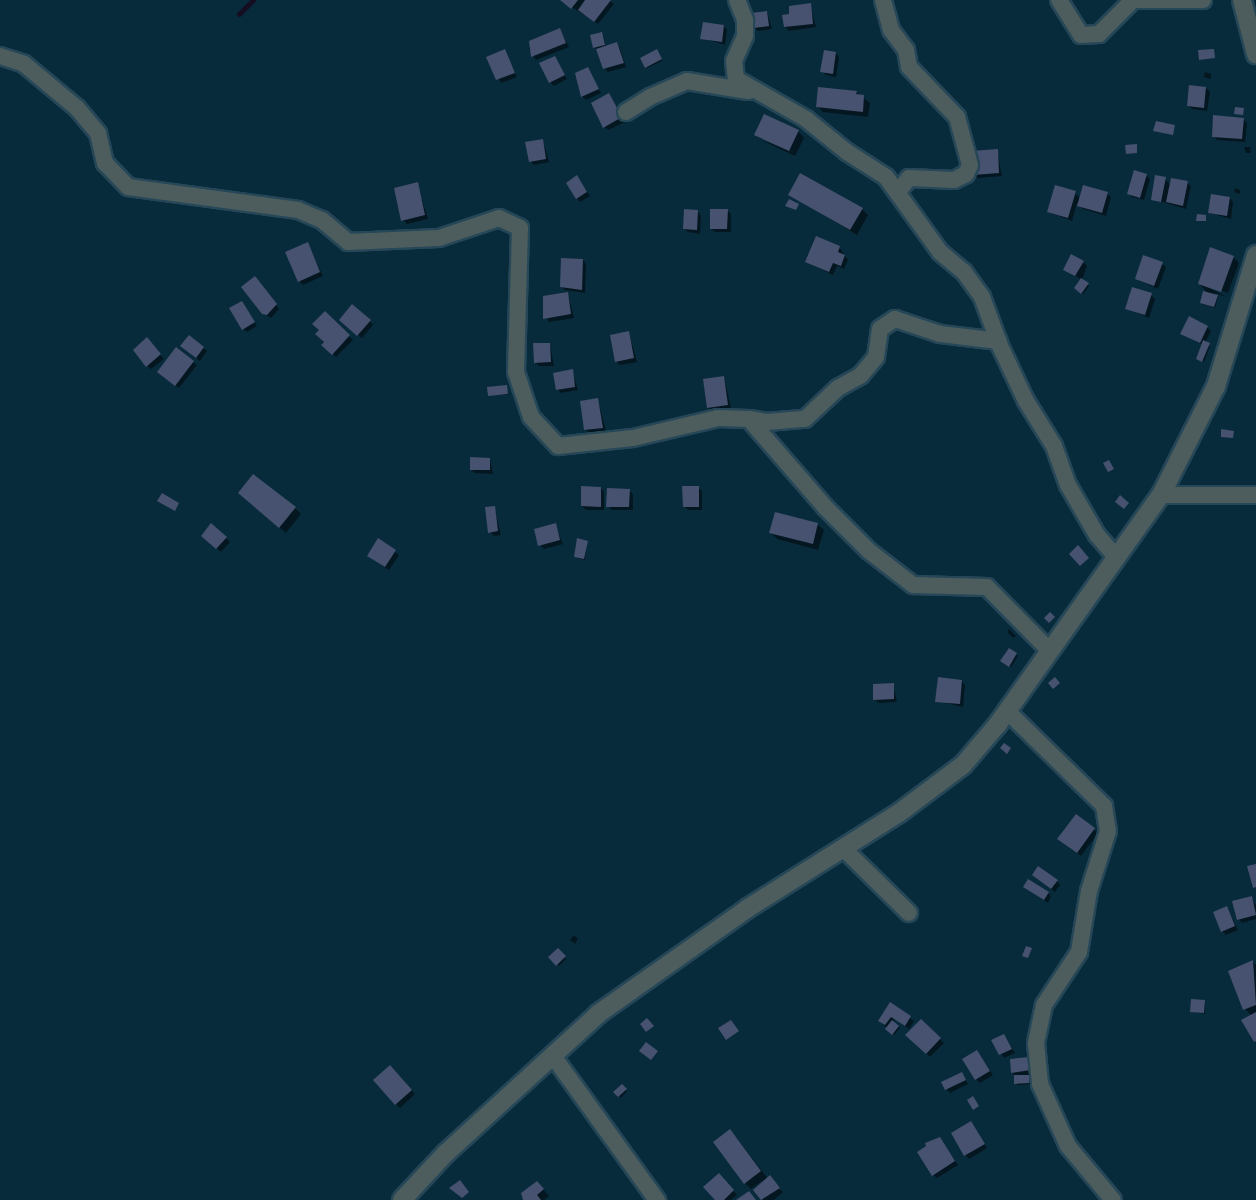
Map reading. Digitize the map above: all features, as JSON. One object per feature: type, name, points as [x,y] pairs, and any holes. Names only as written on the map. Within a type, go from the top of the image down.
[{"type":"street","points":[[737,0],[745,20],[745,36],[734,61],[736,79],[761,95],[806,118],[847,152],[886,177],[899,191],[940,252],[964,272],[982,297],[1026,401],[1054,446],[1068,485],[1097,535],[1116,557]]},
{"type":"street","points":[[883,0],[891,30],[906,50],[909,67],[957,117],[969,165],[966,174],[954,180],[909,178],[899,191]]},
{"type":"street","points":[[1059,0],[1081,35],[1099,34],[1133,0],[1203,0]]},
{"type":"street","points":[[1242,0],[1256,54]]},
{"type":"street","points":[[0,56],[24,64],[77,108],[98,133],[105,164],[128,187],[298,210],[322,220],[348,242],[439,238],[499,218],[520,228],[516,372],[531,417],[558,446],[633,438],[718,418],[749,418],[767,422],[805,419],[838,388],[861,375],[876,357],[880,329],[895,319],[940,334],[999,341]]},
{"type":"street","points":[[626,112],[687,81],[761,95]]},
{"type":"street","points":[[402,1200],[446,1153],[598,1014],[748,908],[844,849],[955,771],[1007,711],[1161,495],[1216,386],[1256,255]]},
{"type":"street","points":[[749,418],[825,507],[869,551],[913,585],[987,587],[1050,651]]},
{"type":"street","points":[[1161,495],[1256,495]]},
{"type":"street","points":[[1007,711],[1104,806],[1108,831],[1089,891],[1079,952],[1044,1005],[1036,1043],[1040,1084],[1068,1146],[1113,1200]]},
{"type":"street","points":[[844,849],[909,914]]},
{"type":"street","points":[[553,1056],[657,1200]]},
{"type":"building","points":[[560,0],[578,0],[571,9]]},
{"type":"building","points":[[585,0],[611,0],[594,22],[578,10]]},
{"type":"building","points":[[811,3],[813,24],[784,27],[782,15],[789,14],[789,6]]},
{"type":"building","points":[[767,11],[769,26],[753,28],[751,13]]},
{"type":"building","points":[[703,22],[724,25],[722,42],[700,39]]},
{"type":"building","points":[[560,28],[566,43],[531,57],[529,41]]},
{"type":"building","points":[[602,32],[605,45],[593,48],[590,35]]},
{"type":"building","points":[[617,42],[624,63],[603,69],[596,49]]},
{"type":"building","points":[[505,49],[515,73],[496,80],[486,57]]},
{"type":"building","points":[[657,49],[662,59],[645,68],[640,58]]},
{"type":"building","points":[[1214,49],[1215,58],[1199,60],[1198,50]]},
{"type":"building","points":[[824,50],[836,52],[833,74],[820,72]]},
{"type":"building","points":[[555,56],[565,75],[549,83],[539,63]]},
{"type":"building","points":[[588,67],[599,89],[581,97],[575,73]]},
{"type":"building","points":[[1189,85],[1206,87],[1204,108],[1187,106]]},
{"type":"building","points":[[818,87],[857,91],[856,94],[864,95],[863,112],[816,107]]},
{"type":"building","points":[[609,93],[622,117],[603,128],[591,103]]},
{"type":"building","points":[[1235,107],[1244,108],[1243,115],[1234,114]]},
{"type":"building","points":[[764,114],[799,130],[789,151],[754,135]]},
{"type":"building","points":[[1213,115],[1244,118],[1242,139],[1212,137]]},
{"type":"building","points":[[1156,121],[1175,125],[1173,135],[1153,131]]},
{"type":"building","points":[[543,139],[546,159],[529,162],[525,142]]},
{"type":"building","points":[[1137,144],[1137,153],[1126,154],[1125,145]]},
{"type":"building","points":[[998,149],[999,173],[973,175],[971,151]]},
{"type":"building","points":[[1134,170],[1147,174],[1140,198],[1127,194]]},
{"type":"building","points":[[800,173],[863,208],[850,230],[788,195]]},
{"type":"building","points":[[577,175],[587,192],[576,199],[566,183]]},
{"type":"building","points":[[1155,175],[1166,177],[1161,202],[1151,200]]},
{"type":"building","points":[[1171,178],[1188,181],[1183,206],[1166,202]]},
{"type":"building","points":[[418,182],[425,215],[401,221],[394,188]]},
{"type":"building","points":[[1055,185],[1076,191],[1068,218],[1047,212]]},
{"type":"building","points":[[1083,185],[1108,192],[1102,213],[1077,206]]},
{"type":"building","points":[[1211,194],[1230,197],[1227,216],[1208,213]]},
{"type":"building","points":[[789,199],[799,204],[796,210],[785,206]]},
{"type":"building","points":[[684,209],[698,210],[697,230],[683,229]]},
{"type":"building","points":[[710,209],[728,209],[727,229],[710,229]]},
{"type":"building","points":[[1197,214],[1206,215],[1206,221],[1196,221]]},
{"type":"building","points":[[816,236],[840,246],[838,252],[845,255],[841,266],[833,263],[829,272],[805,262]]},
{"type":"building","points":[[308,242],[320,272],[298,282],[285,252]]},
{"type":"building","points":[[1210,247],[1234,256],[1221,292],[1198,284]]},
{"type":"building","points":[[1071,254],[1084,261],[1075,276],[1063,270]]},
{"type":"building","points":[[1143,255],[1163,262],[1154,286],[1135,279]]},
{"type":"building","points":[[561,258],[583,259],[582,290],[560,287]]},
{"type":"building","points":[[255,276],[277,304],[267,315],[262,314],[241,287]]},
{"type":"building","points":[[1081,278],[1089,283],[1081,294],[1074,288]]},
{"type":"building","points":[[1132,287],[1152,293],[1145,315],[1125,309]]},
{"type":"building","points":[[1203,291],[1218,295],[1214,307],[1200,303]]},
{"type":"building","points":[[568,292],[571,314],[543,319],[543,296]]},
{"type":"building","points":[[242,301],[255,322],[242,330],[229,308]]},
{"type":"building","points":[[352,304],[371,320],[357,336],[339,320]]},
{"type":"building","points":[[325,311],[350,335],[332,355],[321,345],[324,342],[315,334],[319,330],[312,324]]},
{"type":"building","points":[[1189,316],[1208,326],[1200,343],[1180,334]]},
{"type":"building","points":[[629,331],[634,358],[615,362],[610,335]]},
{"type":"building","points":[[189,335],[204,347],[196,358],[180,346]]},
{"type":"building","points":[[147,337],[161,354],[146,367],[133,350]]},
{"type":"building","points":[[1203,340],[1210,343],[1202,362],[1196,359]]},
{"type":"building","points":[[533,343],[550,343],[551,362],[534,363]]},
{"type":"building","points":[[176,347],[194,361],[175,386],[157,372]]},
{"type":"building","points":[[573,369],[575,387],[556,390],[553,373]]},
{"type":"building","points":[[724,376],[728,405],[707,408],[703,379]]},
{"type":"building","points":[[507,385],[508,394],[488,396],[487,387]]},
{"type":"building","points":[[598,398],[603,428],[584,430],[580,401]]},
{"type":"building","points":[[1221,429],[1234,431],[1233,438],[1221,437]]},
{"type":"building","points":[[470,457],[490,458],[490,470],[470,470]]},
{"type":"building","points":[[1109,460],[1114,469],[1108,472],[1103,463]]},
{"type":"building","points":[[253,474],[296,507],[279,528],[238,493]]},
{"type":"building","points":[[581,486],[601,487],[601,507],[581,506]]},
{"type":"building","points":[[682,486],[699,486],[699,507],[683,507]]},
{"type":"building","points":[[607,488],[630,489],[629,507],[606,507]]},
{"type":"building","points":[[162,493],[179,503],[175,511],[157,501]]},
{"type":"building","points":[[1120,495],[1129,503],[1124,509],[1115,502]]},
{"type":"building","points":[[495,506],[498,531],[488,533],[485,507]]},
{"type":"building","points":[[775,512],[818,523],[813,544],[769,533]]},
{"type":"building","points":[[211,523],[227,537],[216,549],[201,536]]},
{"type":"building","points":[[556,523],[560,540],[538,546],[534,529]]},
{"type":"building","points":[[378,538],[396,550],[385,567],[367,556]]},
{"type":"building","points":[[577,538],[588,541],[584,559],[574,557]]},
{"type":"building","points":[[1078,545],[1089,558],[1080,566],[1069,554]]},
{"type":"building","points":[[1050,612],[1055,617],[1049,623],[1044,618]]},
{"type":"building","points":[[1009,648],[1017,653],[1009,667],[1000,661]]},
{"type":"building","points":[[938,677],[962,680],[960,704],[935,702]]},
{"type":"building","points":[[1055,677],[1060,683],[1053,689],[1048,683]]},
{"type":"building","points":[[894,683],[894,699],[873,700],[873,684]]},
{"type":"building","points":[[1004,743],[1011,748],[1007,754],[1000,748]]},
{"type":"building","points":[[1076,814],[1095,828],[1077,853],[1057,839]]},
{"type":"building","points":[[1256,864],[1256,887],[1253,888],[1247,866]]},
{"type":"building","points":[[1038,866],[1058,880],[1051,889],[1032,875]]},
{"type":"building","points":[[1028,879],[1049,892],[1044,900],[1023,887]]},
{"type":"building","points":[[1252,896],[1256,915],[1237,920],[1232,901]]},
{"type":"building","points":[[1227,906],[1235,926],[1221,932],[1213,912]]},
{"type":"building","points":[[1026,946],[1032,948],[1028,958],[1022,956]]},
{"type":"building","points":[[558,948],[566,956],[556,966],[548,957]]},
{"type":"building","points":[[1253,960],[1256,1005],[1243,1010],[1228,971]]},
{"type":"building","points":[[1191,999],[1205,1000],[1204,1013],[1190,1012]]},
{"type":"building","points":[[890,1002],[911,1016],[905,1026],[891,1017],[885,1025],[878,1021]]},
{"type":"building","points":[[1256,1012],[1256,1041],[1254,1042],[1241,1020]]},
{"type":"building","points":[[647,1018],[654,1026],[646,1032],[640,1024]]},
{"type":"building","points":[[921,1019],[941,1038],[926,1054],[905,1035]]},
{"type":"building","points":[[731,1020],[739,1031],[726,1040],[718,1028]]},
{"type":"building","points":[[892,1020],[899,1026],[892,1035],[885,1029]]},
{"type":"building","points":[[1004,1034],[1012,1049],[999,1055],[991,1040]]},
{"type":"building","points":[[646,1042],[658,1051],[651,1060],[639,1051]]},
{"type":"building","points":[[977,1050],[990,1071],[975,1080],[962,1059]]},
{"type":"building","points":[[1029,1057],[1031,1070],[1011,1073],[1010,1059]]},
{"type":"building","points":[[390,1065],[412,1090],[395,1105],[373,1080]]},
{"type":"building","points":[[962,1072],[966,1080],[945,1090],[941,1082]]},
{"type":"building","points":[[1014,1075],[1029,1075],[1029,1083],[1014,1084]]},
{"type":"building","points":[[622,1084],[627,1089],[618,1097],[613,1092]]},
{"type":"building","points":[[973,1096],[979,1106],[973,1110],[967,1100]]},
{"type":"building","points":[[971,1121],[985,1144],[964,1156],[951,1133]]},
{"type":"building","points":[[730,1129],[761,1171],[744,1184],[713,1142]]},
{"type":"building","points":[[940,1137],[955,1161],[932,1176],[917,1152],[926,1146],[925,1143]]},
{"type":"building","points":[[719,1173],[734,1190],[724,1200],[715,1200],[703,1187]]},
{"type":"building","points":[[770,1175],[780,1188],[761,1200],[753,1190]]},
{"type":"building","points":[[460,1180],[469,1192],[462,1198],[449,1188]]},
{"type":"building","points":[[537,1181],[544,1189],[537,1195],[541,1200],[523,1200],[521,1193]]},
{"type":"building","points":[[749,1191],[756,1200],[736,1200]]},
{"type":"waterway","points":[[239,14],[253,0]]}]
